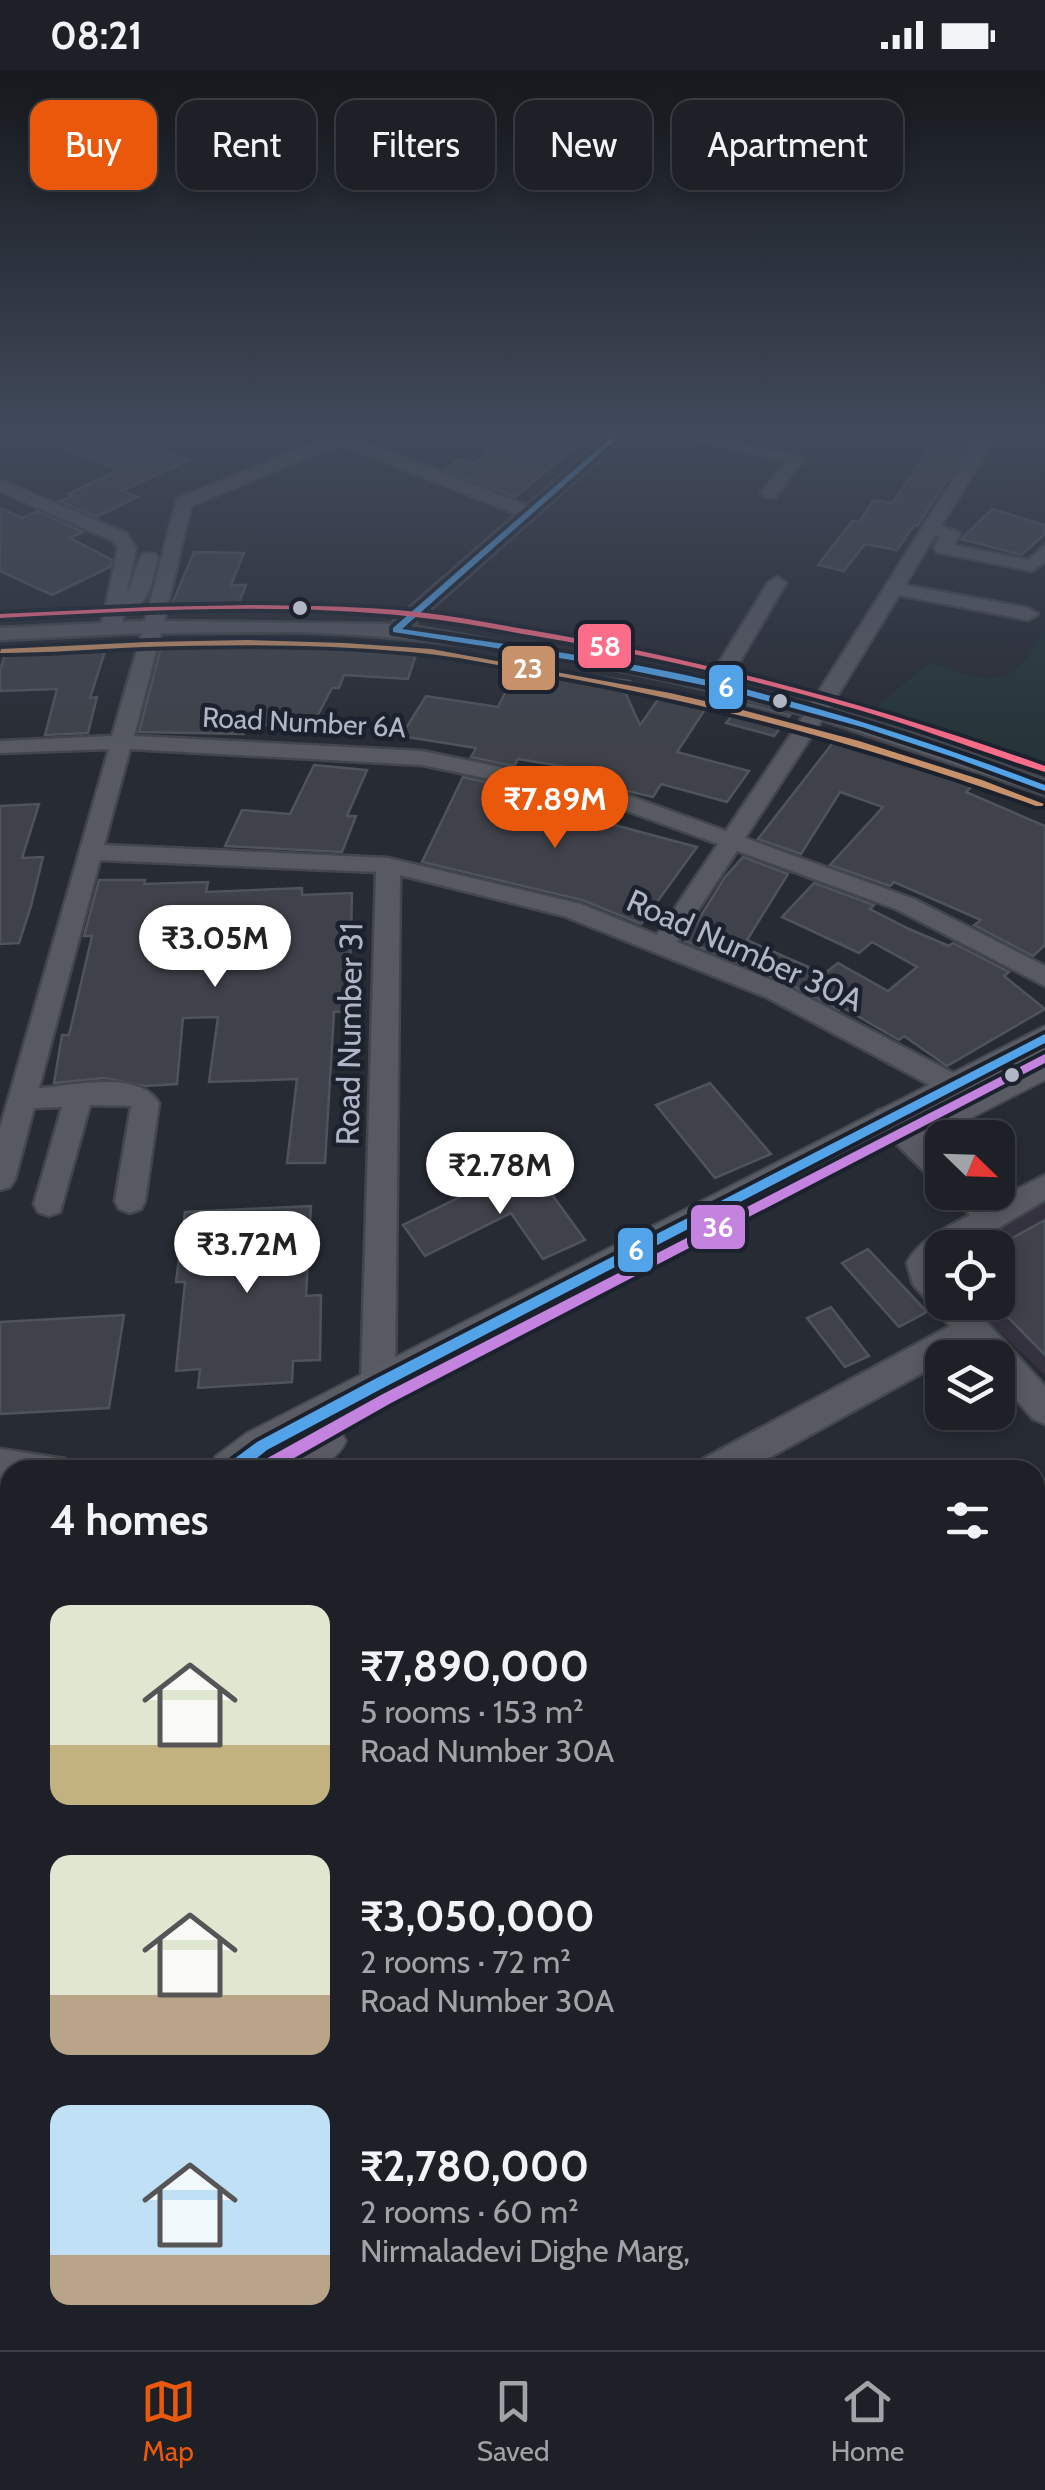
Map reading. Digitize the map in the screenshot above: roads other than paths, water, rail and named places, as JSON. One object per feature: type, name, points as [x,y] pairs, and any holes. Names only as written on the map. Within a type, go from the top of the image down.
[{"type":"main road","points":[[293,1460],[896,1127],[950,1084],[1045,1038]]},
{"type":"main road","points":[[244,1460],[262,1446],[378,1384],[896,1127],[1045,1065]]},
{"type":"street","points":[[112,618],[127,548],[123,541]]},
{"type":"street","points":[[0,1179],[174,541]]},
{"type":"street","points":[[396,630],[497,541]]},
{"type":"street","points":[[662,946],[922,541]]},
{"type":"street","points":[[947,541],[943,548],[1032,566],[1045,550]]},
{"type":"street","points":[[0,634],[112,618],[136,602],[148,558]]},
{"type":"street","points":[[716,684],[778,584]]},
{"type":"street","points":[[894,588],[1028,614]]},
{"type":"street","points":[[85,610],[154,624],[396,630],[613,664],[716,684],[817,710],[1045,788]]},
{"type":"street","name":"Road Number 6A","points":[[0,747],[120,742],[422,758],[608,796],[733,838],[905,904],[1045,977]]},
{"type":"street","name":"Road Number 30A","points":[[90,852],[388,866],[572,910],[774,991],[950,1084]]},
{"type":"street","name":"Road Number 31","points":[[378,1384],[388,866]]},
{"type":"street","points":[[22,1098],[124,1093],[139,1097],[144,1103],[130,1201]]},
{"type":"street","points":[[49,1204],[79,1095]]},
{"type":"street","points":[[896,1127],[925,1155]]},
{"type":"street","points":[[967,1230],[1045,1186]]},
{"type":"street","points":[[983,1210],[990,1217]]},
{"type":"street","points":[[965,1320],[1045,1409]]},
{"type":"street","points":[[733,1460],[973,1329]]}]
